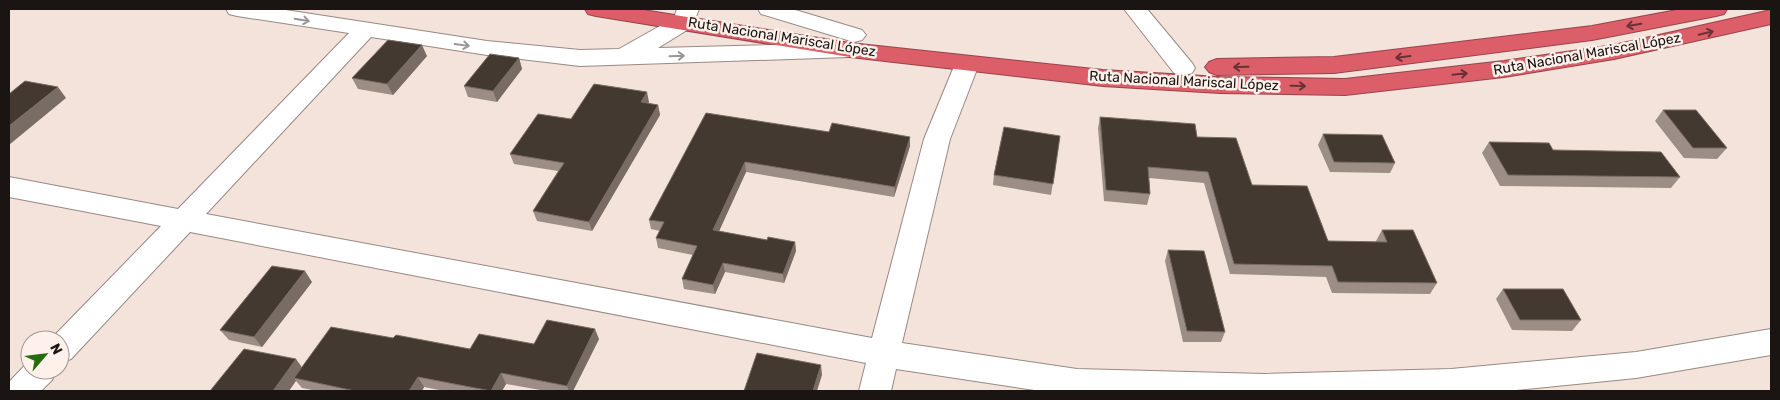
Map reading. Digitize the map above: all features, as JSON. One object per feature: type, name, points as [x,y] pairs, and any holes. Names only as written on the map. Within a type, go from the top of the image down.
[{"type":"highway","name":"Ruta Nacional Mariscal López","points":[[596,9],[687,13],[967,64],[1113,79],[1220,85],[1346,87],[1504,69],[1614,52],[1771,17]]},
{"type":"highway","name":"Ruta Nacional Mariscal López","points":[[852,42],[1050,62],[1183,68],[1334,65],[1592,33],[1716,9]]},
{"type":"street","points":[[236,9],[496,49],[580,58],[621,58],[852,42]]},
{"type":"street","points":[[769,9],[852,42]]},
{"type":"street","points":[[1135,9],[1183,68]]},
{"type":"street","points":[[621,58],[647,45],[687,13]]},
{"type":"street","points":[[70,339],[365,30]]},
{"type":"street","points":[[875,391],[938,139],[967,64]]},
{"type":"street","points":[[9,188],[885,354],[1077,383],[1264,388],[1451,383],[1636,365],[1771,342]]},
{"type":"street","points":[[21,391],[31,380]]},
{"type":"building","points":[[388,40],[422,45],[387,84],[352,78]]},
{"type":"building","points":[[490,54],[519,58],[493,91],[464,86]]},
{"type":"building","points":[[25,81],[58,87],[9,126],[9,94]]},
{"type":"building","points":[[594,84],[647,92],[641,102],[658,105],[589,222],[533,211],[564,163],[510,154],[538,114],[571,119]]},
{"type":"building","points":[[1663,110],[1696,110],[1727,148],[1693,148]]},
{"type":"building","points":[[706,113],[829,132],[832,123],[910,137],[895,187],[745,162],[713,230],[767,240],[768,237],[795,242],[783,274],[723,263],[713,285],[682,279],[697,246],[656,238],[664,222],[649,220]]},
{"type":"building","points":[[1100,117],[1195,124],[1197,137],[1236,138],[1252,185],[1307,186],[1328,241],[1387,242],[1382,230],[1413,230],[1437,283],[1338,282],[1332,266],[1234,264],[1208,172],[1148,167],[1150,194],[1106,190]]},
{"type":"building","points":[[1004,127],[1060,136],[1053,184],[994,175]]},
{"type":"building","points":[[1323,134],[1382,135],[1395,163],[1334,162]]},
{"type":"building","points":[[1489,142],[1549,143],[1553,150],[1661,152],[1680,177],[1508,175]]},
{"type":"building","points":[[1168,250],[1204,251],[1225,332],[1187,331]]},
{"type":"building","points":[[272,266],[305,271],[254,337],[220,330]]},
{"type":"building","points":[[1503,289],[1563,289],[1581,320],[1520,320]]},
{"type":"building","points":[[547,320],[595,329],[567,386],[501,373],[491,391],[418,377],[409,391],[355,391],[294,378],[331,327],[393,338],[396,335],[470,349],[479,334],[534,344]]},
{"type":"building","points":[[244,349],[296,359],[273,391],[210,391]]},
{"type":"building","points":[[757,353],[821,365],[813,391],[744,391]]}]
